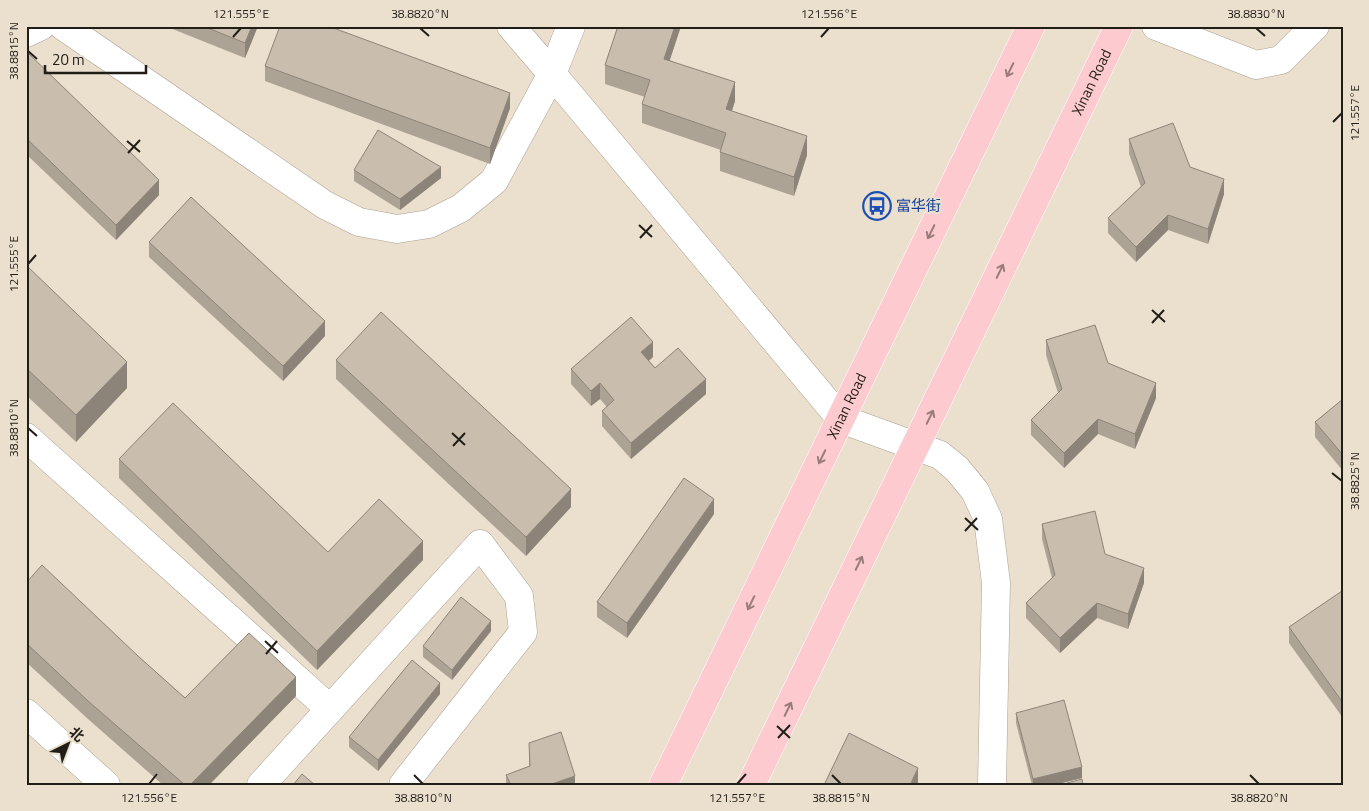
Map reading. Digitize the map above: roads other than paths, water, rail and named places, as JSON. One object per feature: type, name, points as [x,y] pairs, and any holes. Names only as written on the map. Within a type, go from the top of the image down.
[{"type":"main road","name":"Xinan Road","points":[[663,785],[1031,26]]},
{"type":"main road","name":"Xinan Road","points":[[751,785],[1119,26]]},
{"type":"street","points":[[26,33],[41,26]]},
{"type":"street","points":[[63,26],[325,205],[359,222],[397,229],[429,224],[461,208],[494,181],[552,74],[571,26]]},
{"type":"street","points":[[511,26],[840,419],[940,455],[957,469],[975,491],[988,519],[996,583],[992,785]]},
{"type":"street","points":[[1156,26],[1256,65],[1281,60],[1315,26]]},
{"type":"street","points":[[26,437],[330,709]]},
{"type":"street","points":[[261,785],[480,544],[519,596],[523,632],[403,785]]},
{"type":"street","points":[[26,712],[106,785]]},
{"type":"place","name":"富华街","points":[[877,206]]}]
